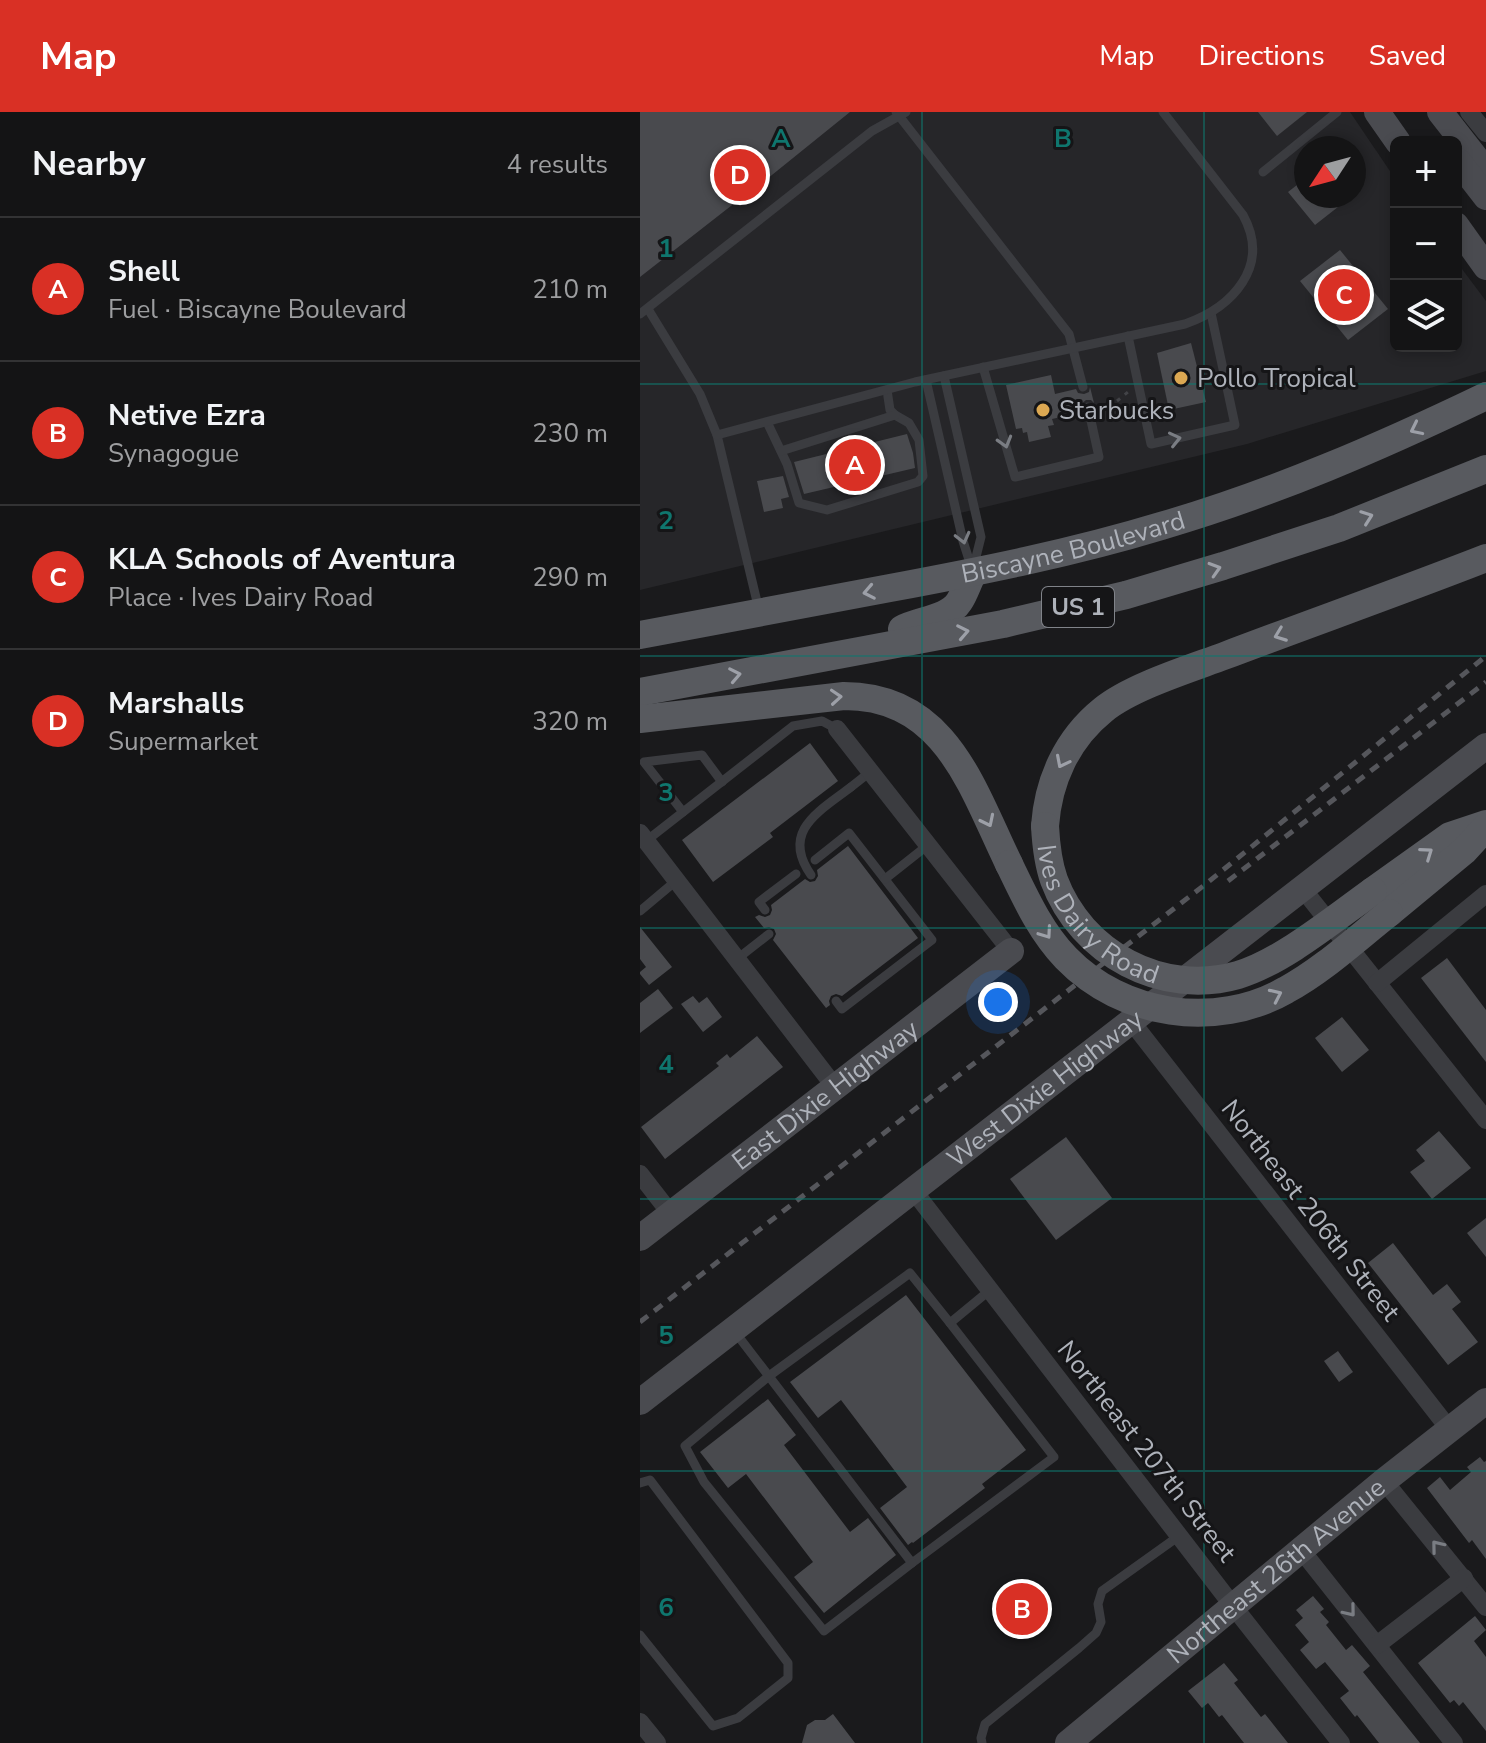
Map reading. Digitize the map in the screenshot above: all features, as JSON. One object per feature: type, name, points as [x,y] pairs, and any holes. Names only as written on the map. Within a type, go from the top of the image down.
[{"type":"main road","name":"Biscayne Boulevard","points":[[640,635],[973,573],[1098,544],[1223,507],[1346,460],[1486,396]]},
{"type":"main road","name":"US 1","points":[[640,692],[1031,618],[1171,582],[1339,528],[1486,469]]},
{"type":"main road","name":"Ives Dairy Road","points":[[1381,902],[1239,975],[1212,980],[1182,980],[1141,970],[1115,957],[1081,927],[1065,904],[1047,851],[1045,826],[1051,790],[1062,761],[1079,734],[1096,716],[1127,695],[1486,558]]},
{"type":"main road","points":[[859,652],[915,622],[933,618],[954,607],[973,573]]},
{"type":"main road","points":[[640,719],[832,696],[858,696],[884,701],[925,722],[944,741],[963,770],[1031,910],[1050,940],[1084,974],[1118,996],[1173,1011],[1222,1011],[1269,999],[1285,991],[1311,974],[1381,902],[1464,851],[1486,826]]},
{"type":"street","points":[[1377,112],[1394,136]]},
{"type":"street","points":[[1420,112],[1438,136]]},
{"type":"street","points":[[1440,112],[1486,171]]},
{"type":"street","points":[[1469,112],[1486,133]]},
{"type":"street","points":[[1462,167],[1486,197]]},
{"type":"street","points":[[1462,233],[1486,267]]},
{"type":"street","points":[[837,729],[1011,951]]},
{"type":"street","name":"West Dixie Highway","points":[[640,1402],[1486,746]]},
{"type":"street","points":[[642,839],[677,880],[835,1087]]},
{"type":"street","points":[[1302,888],[1486,1120]]},
{"type":"street","points":[[1377,983],[1486,894]]},
{"type":"street","name":"East Dixie Highway","points":[[640,1238],[1011,951]]},
{"type":"street","name":"Northeast 206th Street","points":[[1131,1021],[1450,1430]]},
{"type":"street","points":[[640,1174],[671,1214]]},
{"type":"street","name":"Northeast 207th Street","points":[[913,1190],[1341,1743]]},
{"type":"street","name":"Northeast 26th Avenue","points":[[1068,1743],[1384,1481],[1486,1401]]},
{"type":"street","points":[[1384,1481],[1486,1607]]},
{"type":"street","points":[[1302,1551],[1454,1743]]},
{"type":"street","points":[[1377,1645],[1464,1578]]},
{"type":"street","points":[[640,1722],[657,1743]]},
{"type":"lane","points":[[717,435],[926,380],[1185,324],[1211,313],[1237,290],[1248,273],[1254,241],[1243,215],[1163,112]]},
{"type":"lane","points":[[1263,172],[1337,112]]},
{"type":"lane","points":[[760,613],[717,435],[700,394],[644,312],[872,131],[900,113],[1069,334],[1083,387]]},
{"type":"lane","points":[[1128,336],[1151,444],[1235,425],[1211,313]]},
{"type":"lane","points":[[983,367],[1015,477],[1099,457],[1088,407]]},
{"type":"lane","points":[[944,376],[981,537],[973,573]]},
{"type":"lane","points":[[926,380],[973,573]]},
{"type":"lane","points":[[767,422],[787,464],[799,503],[827,510],[907,486],[918,482],[923,476],[919,440],[909,423],[890,410],[887,390]]},
{"type":"lane","points":[[781,451],[895,415]]},
{"type":"lane","points":[[642,839],[683,812],[793,726],[822,721],[837,729]]},
{"type":"lane","points":[[683,812],[644,762],[702,755],[722,782]]},
{"type":"lane","points":[[811,875],[801,861],[799,843],[809,821],[870,772]]},
{"type":"lane","points":[[815,860],[849,833],[932,940],[842,1009],[836,1001]]},
{"type":"lane","points":[[885,879],[928,845]]},
{"type":"lane","points":[[765,910],[759,902],[796,874]]},
{"type":"lane","points":[[640,911],[677,880]]},
{"type":"lane","points":[[737,959],[769,934]]},
{"type":"lane","points":[[910,1273],[950,1323],[1054,1457],[824,1631],[704,1482],[685,1446],[769,1376],[910,1273]]},
{"type":"lane","points":[[950,1323],[990,1290]]},
{"type":"lane","points":[[733,1329],[912,1563]]},
{"type":"lane","points":[[640,1483],[650,1480],[788,1663],[788,1678],[738,1718],[713,1726],[640,1635]]},
{"type":"lane","points":[[982,1743],[985,1724],[1096,1633],[1101,1622],[1098,1604],[1102,1591],[1179,1536]]},
{"type":"path","points":[[1117,401],[1128,392]]},
{"type":"shaded area","points":[[640,112],[1350,112],[1390,171],[1390,352],[1462,352],[1462,269],[1486,301],[1486,371],[1247,444],[640,590]]},
{"type":"building","points":[[640,112],[850,112],[767,179],[770,183],[740,206],[736,202],[640,277]]},
{"type":"building","points":[[1258,112],[1307,112],[1277,136]]},
{"type":"building","points":[[1301,208],[1337,208],[1315,225]]},
{"type":"building","points":[[1340,250],[1388,309],[1348,340],[1300,281]]},
{"type":"building","name":"Pollo Tropical","points":[[1191,343],[1206,402],[1169,410],[1157,353]]},
{"type":"building","name":"Starbucks","points":[[1051,375],[1055,394],[1076,389],[1084,394],[1089,392],[1090,387],[1094,403],[1086,400],[1081,408],[1060,413],[1061,417],[1052,419],[1054,425],[1048,426],[1051,437],[1029,442],[1027,432],[1023,433],[1022,428],[1016,429],[1006,385]]},
{"type":"building","points":[[907,434],[915,468],[804,494],[794,462]]},
{"type":"building","points":[[783,476],[789,497],[781,499],[783,508],[764,512],[757,481]]},
{"type":"building","points":[[810,743],[838,781],[770,833],[773,837],[713,882],[682,840]]},
{"type":"building","points":[[848,846],[918,938],[842,996],[831,996],[830,1005],[826,1008],[773,940],[776,934],[774,929],[764,928],[755,917],[770,915],[771,905],[805,879],[815,881],[817,870]]},
{"type":"building","points":[[640,927],[672,967],[649,985],[640,974],[646,967],[640,959]]},
{"type":"building","points":[[1447,958],[1486,1010],[1486,1062],[1421,978]]},
{"type":"building","points":[[658,989],[673,1008],[640,1033],[640,1003]]},
{"type":"building","points":[[693,996],[699,1003],[707,997],[722,1017],[703,1032],[681,1004]]},
{"type":"building","points":[[1342,1017],[1369,1050],[1342,1072],[1315,1038]]},
{"type":"building","points":[[757,1036],[783,1067],[665,1159],[641,1127],[719,1066],[716,1063],[727,1054],[730,1058]]},
{"type":"building","points":[[1439,1131],[1471,1168],[1432,1199],[1410,1172],[1425,1161],[1416,1150]]},
{"type":"building","points":[[1066,1137],[1112,1198],[1056,1240],[1010,1179]]},
{"type":"building","points":[[1486,1218],[1486,1257],[1467,1233]]},
{"type":"building","points":[[1393,1243],[1433,1295],[1447,1284],[1461,1302],[1452,1309],[1478,1342],[1448,1365],[1368,1263]]},
{"type":"building","points":[[906,1295],[1026,1450],[982,1484],[985,1488],[908,1545],[880,1508],[907,1487],[841,1400],[818,1418],[790,1382]]},
{"type":"building","points":[[1338,1351],[1353,1372],[1339,1382],[1324,1361]]},
{"type":"building","points":[[768,1399],[796,1435],[784,1445],[850,1532],[868,1518],[896,1555],[824,1613],[794,1577],[813,1562],[746,1474],[728,1488],[700,1452]]},
{"type":"building","points":[[1480,1457],[1486,1461],[1486,1559],[1472,1540],[1469,1543],[1427,1488],[1440,1477],[1450,1490],[1471,1472],[1467,1467]]},
{"type":"building","points":[[1313,1596],[1324,1609],[1320,1612],[1329,1622],[1326,1625],[1346,1650],[1352,1645],[1370,1666],[1363,1672],[1420,1743],[1379,1743],[1340,1698],[1349,1691],[1325,1662],[1316,1669],[1300,1650],[1309,1642],[1295,1625],[1303,1618],[1296,1610]]},
{"type":"building","points":[[1475,1616],[1486,1630],[1474,1641],[1486,1657],[1486,1731],[1463,1702],[1459,1706],[1454,1700],[1450,1703],[1418,1663]]},
{"type":"building","points":[[1224,1663],[1238,1680],[1234,1683],[1261,1717],[1265,1714],[1288,1743],[1244,1743],[1222,1715],[1219,1717],[1208,1703],[1202,1708],[1188,1691]]},
{"type":"building","points":[[833,1714],[855,1743],[802,1743],[807,1725],[815,1720],[825,1720]]},
{"type":"railway","points":[[640,1322],[1207,883],[1486,656]]},
{"type":"railway","points":[[1228,881],[1486,682]]},
{"type":"place","name":"Marshalls","points":[[740,175]]},
{"type":"place","name":"KLA Schools of Aventura","points":[[1344,295]]},
{"type":"place","name":"Pollo Tropical","points":[[1181,378]]},
{"type":"place","name":"Starbucks","points":[[1043,410]]},
{"type":"place","name":"Shell","points":[[855,465]]},
{"type":"place","name":"Netive Ezra","points":[[1022,1609]]}]
